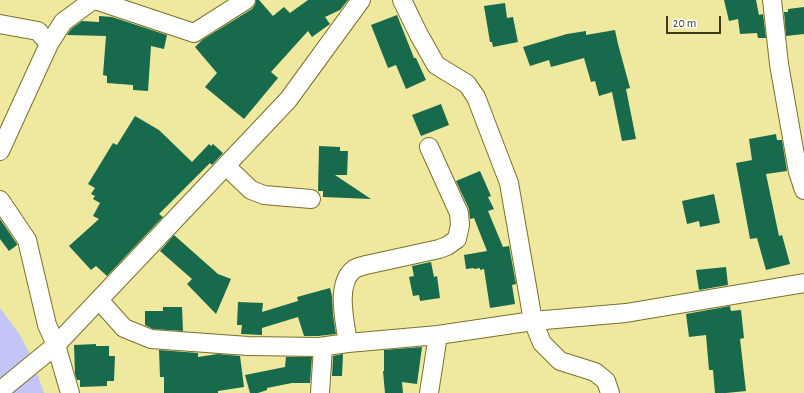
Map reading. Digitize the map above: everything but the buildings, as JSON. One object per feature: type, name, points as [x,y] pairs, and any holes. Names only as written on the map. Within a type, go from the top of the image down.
[{"type":"street","points":[[0,151],[49,44],[62,22],[94,0],[194,33],[246,0]]},
{"type":"street","points":[[0,391],[53,348],[288,100],[361,0]]},
{"type":"street","points":[[402,0],[418,35],[436,65],[467,84],[476,97],[509,183],[533,321],[542,343],[560,361],[595,372],[606,381],[610,393]]},
{"type":"street","points":[[772,0],[778,64],[798,172],[804,190]]},
{"type":"street","points":[[0,24],[38,31],[49,44]]},
{"type":"street","points":[[348,343],[343,308],[343,287],[349,274],[356,268],[439,249],[457,240],[460,225],[459,213],[428,147]]},
{"type":"street","points":[[226,166],[251,190],[264,195],[311,199]]},
{"type":"street","points":[[0,200],[27,240],[53,348],[70,393]]},
{"type":"street","points":[[99,300],[124,328],[151,339],[248,346],[323,347],[348,343],[438,335],[533,321],[626,313],[804,283]]},
{"type":"street","points":[[429,393],[438,335]]},
{"type":"street","points":[[320,393],[323,347]]},
{"type":"water","points":[[0,308],[20,335],[30,354],[44,393],[0,393]]}]
